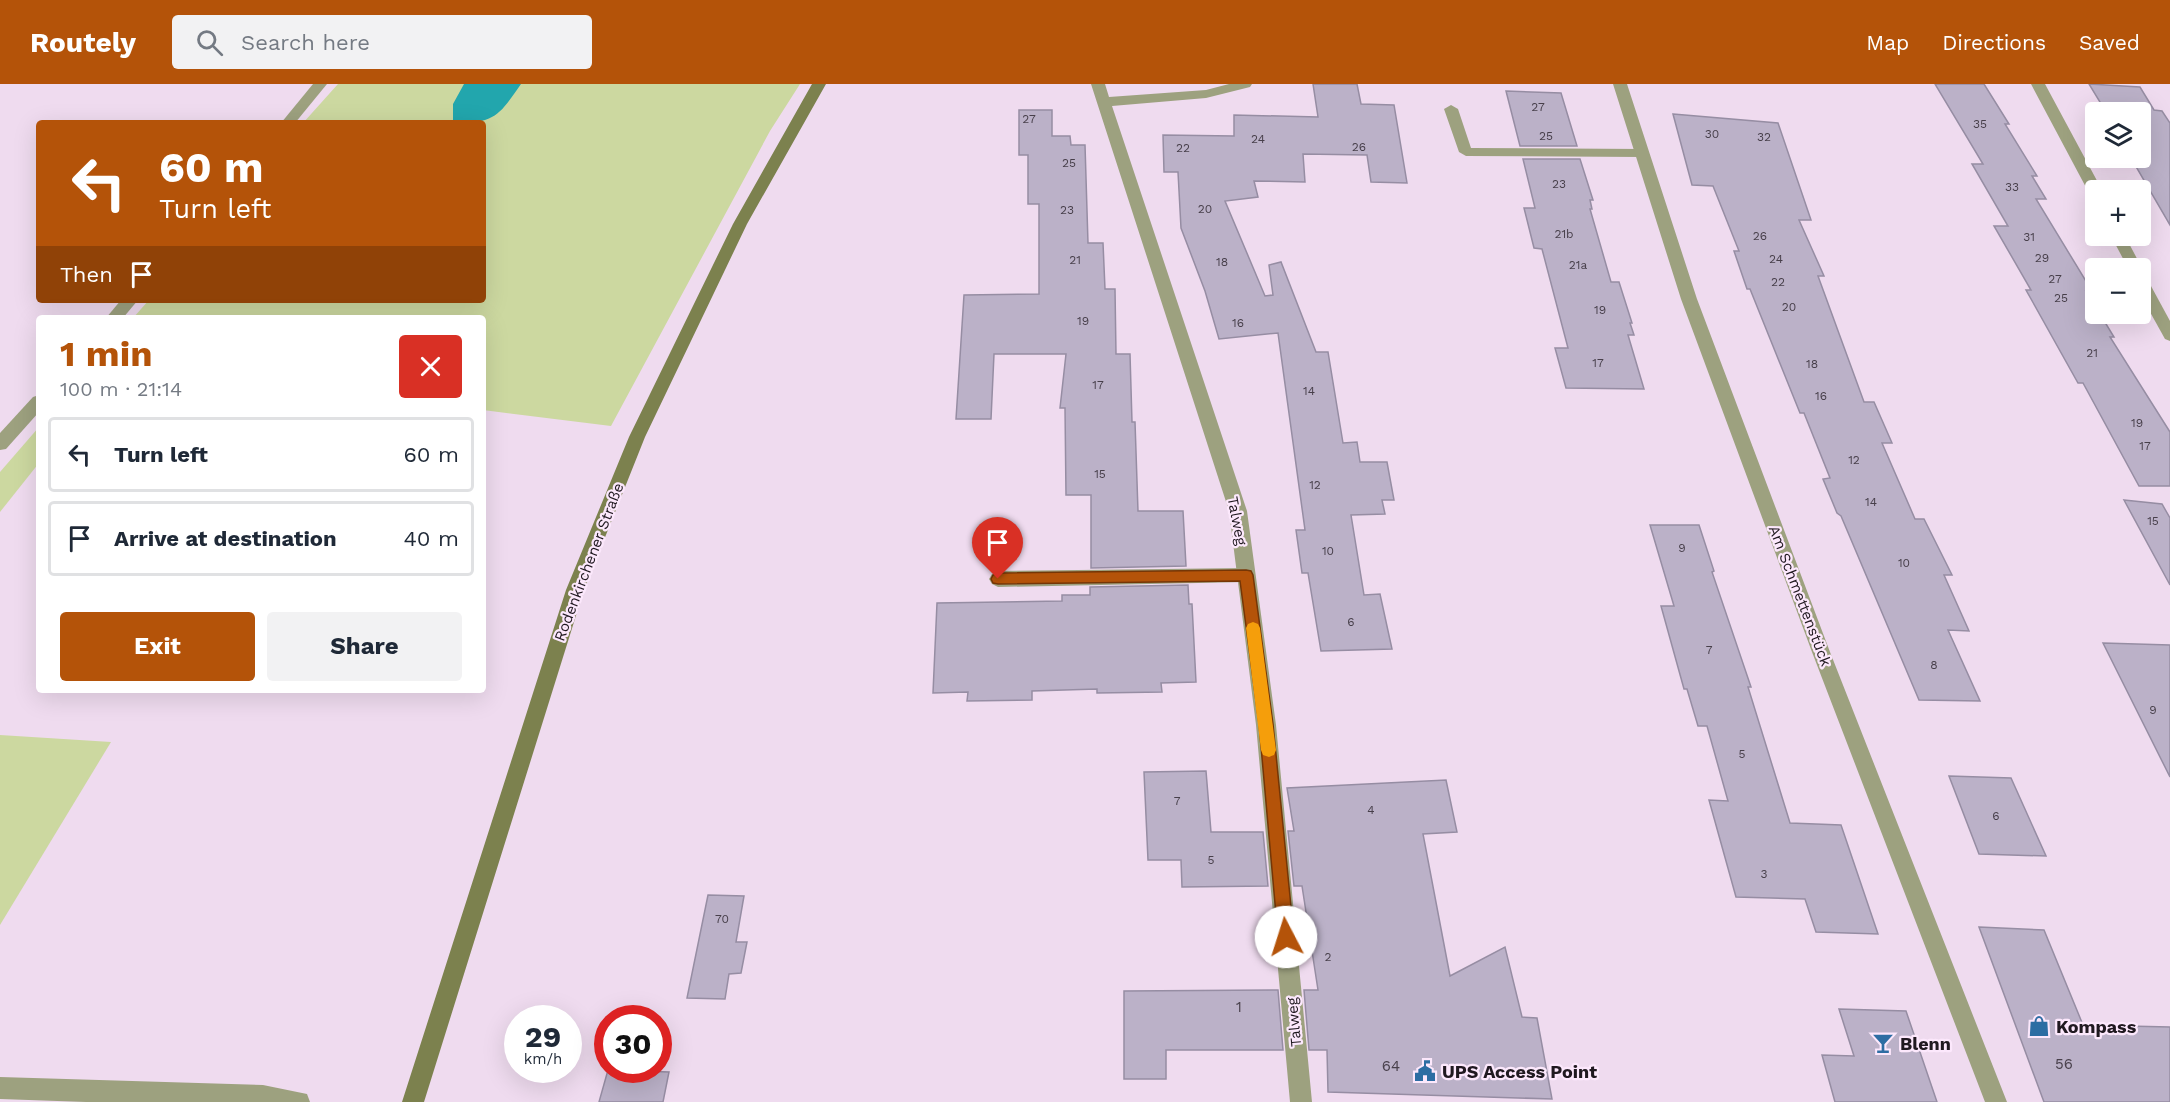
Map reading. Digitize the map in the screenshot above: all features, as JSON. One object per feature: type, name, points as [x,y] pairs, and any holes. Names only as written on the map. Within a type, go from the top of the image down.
[{"type":"main road","name":"Rodenkirchener Straße","points":[[413,1102],[580,579],[637,437],[740,224],[819,84]]},
{"type":"street","points":[[290,120],[320,84]]},
{"type":"street","name":"Talweg","points":[[1098,84],[1238,511],[1266,724],[1301,1102]]},
{"type":"street","points":[[1104,102],[1206,94],[1245,84]]},
{"type":"street","name":"Am Schmettenstück","points":[[1620,84],[1702,332],[1821,652],[1996,1102]]},
{"type":"street","points":[[2038,84],[2089,180]]},
{"type":"street","points":[[1451,109],[1466,152],[1642,153]]},
{"type":"street","points":[[2151,300],[2170,335]]},
{"type":"street","points":[[117,315],[127,303]]},
{"type":"street","points":[[0,444],[36,404]]},
{"type":"street","points":[[998,579],[1246,575]]},
{"type":"street","points":[[10,1093],[263,1096],[299,1102]]},
{"type":"green space","points":[[338,84],[800,84],[770,131],[611,426],[486,410],[486,315],[136,315],[146,303],[486,303],[486,120],[306,120]]},
{"type":"green space","points":[[36,430],[36,467],[0,512],[0,472]]},
{"type":"green space","points":[[0,735],[111,742],[0,925]]},
{"type":"water","points":[[464,84],[521,84],[500,111],[484,120],[453,120],[453,104]]},
{"type":"building","points":[[1313,84],[1357,84],[1361,104],[1394,105],[1407,183],[1371,182],[1367,155],[1303,154],[1305,182],[1254,181],[1258,197],[1225,201],[1265,296],[1273,295],[1269,265],[1281,262],[1316,352],[1328,352],[1343,443],[1357,442],[1360,462],[1387,462],[1394,500],[1382,500],[1385,514],[1351,515],[1364,595],[1380,594],[1392,649],[1321,651],[1308,573],[1302,573],[1296,530],[1305,530],[1278,333],[1219,339],[1205,291],[1181,228],[1178,172],[1164,172],[1163,135],[1234,136],[1234,115],[1318,117]]},
{"type":"building","points":[[1935,84],[1984,84],[2009,124],[2005,124],[2037,176],[2032,176],[2046,199],[2036,199],[2085,280],[2085,324],[2106,324],[2114,337],[2110,337],[2170,432],[2170,486],[2139,486],[2083,383],[2078,383],[2026,290],[2031,290],[1994,226],[2008,226],[1972,164],[1983,164]]},
{"type":"building","points":[[2089,84],[2140,87],[2149,102],[2100,102]]},
{"type":"building","points":[[1506,91],[1561,93],[1577,146],[1520,146]]},
{"type":"building","points":[[2151,105],[2154,110],[2162,111],[2170,123],[2170,225],[2151,192],[2151,180],[2144,180],[2137,168],[2151,168]]},
{"type":"building","points":[[1019,110],[1052,110],[1052,136],[1070,136],[1071,145],[1085,145],[1088,243],[1103,243],[1105,289],[1115,289],[1116,354],[1130,354],[1138,511],[1183,511],[1186,566],[1091,568],[1091,495],[1066,495],[1065,408],[1060,408],[1066,354],[994,354],[991,419],[956,419],[964,295],[1039,294],[1039,204],[1028,204],[1028,155],[1019,155]]},
{"type":"building","points":[[1673,114],[1778,123],[1811,220],[1799,220],[1824,276],[1818,276],[1864,402],[1874,402],[1892,443],[1882,443],[1915,519],[1924,519],[1952,575],[1944,575],[1969,631],[1948,630],[1980,701],[1919,700],[1823,479],[1830,478],[1804,413],[1800,413],[1750,289],[1747,289],[1734,251],[1739,251],[1713,186],[1692,185]]},
{"type":"building","points":[[1523,159],[1580,159],[1593,200],[1590,200],[1592,209],[1590,209],[1611,282],[1619,282],[1632,323],[1630,323],[1634,335],[1628,335],[1644,389],[1566,388],[1555,348],[1568,348],[1542,249],[1534,248],[1524,208],[1535,208]]},
{"type":"building","points":[[2124,500],[2162,504],[2170,518],[2170,585]]},
{"type":"building","points":[[1650,525],[1699,525],[1714,571],[1712,572],[1751,687],[1748,687],[1790,823],[1841,825],[1878,934],[1816,932],[1805,899],[1736,897],[1709,800],[1728,801],[1707,726],[1698,726],[1687,689],[1684,689],[1661,606],[1674,606]]},
{"type":"building","points":[[1188,585],[1189,604],[1192,604],[1196,682],[1161,683],[1162,692],[1097,693],[1097,689],[1032,691],[1032,700],[967,701],[968,692],[933,693],[937,603],[1062,601],[1062,595],[1090,595],[1090,587]]},
{"type":"building","points":[[2103,643],[2170,645],[2170,777]]},
{"type":"building","points":[[1206,771],[1211,832],[1263,832],[1268,886],[1182,887],[1181,860],[1148,860],[1144,772]]},
{"type":"building","points":[[1949,776],[2011,778],[2046,856],[1979,854]]},
{"type":"building","points":[[1446,780],[1457,832],[1423,834],[1450,976],[1505,947],[1522,1017],[1537,1018],[1552,1099],[1328,1092],[1327,1050],[1309,1050],[1304,990],[1318,990],[1302,886],[1294,886],[1288,831],[1294,831],[1287,788]]},
{"type":"building","points":[[708,895],[744,896],[736,942],[747,942],[741,973],[729,974],[725,999],[687,998]]},
{"type":"building","points":[[1979,927],[2044,930],[2083,1025],[2170,1027],[2170,1102],[2044,1102]]},
{"type":"building","points":[[1278,990],[1283,1050],[1166,1050],[1166,1079],[1124,1079],[1124,991]]},
{"type":"building","name":"Blenn","points":[[1839,1009],[1906,1011],[1937,1102],[1835,1102],[1822,1055],[1854,1056]]},
{"type":"building","points":[[604,1083],[667,1083],[663,1102],[599,1102]]},
{"type":"slow traffic","points":[[1253,628],[1269,750]]},
{"type":"place","name":"Kompass","points":[[2039,1026]]},
{"type":"place","name":"Blenn","points":[[1883,1043]]},
{"type":"place","name":"UPS Access Point","points":[[1425,1071]]},
{"type":"route","points":[[998,579],[1246,575],[1266,724],[1286,937]]}]
